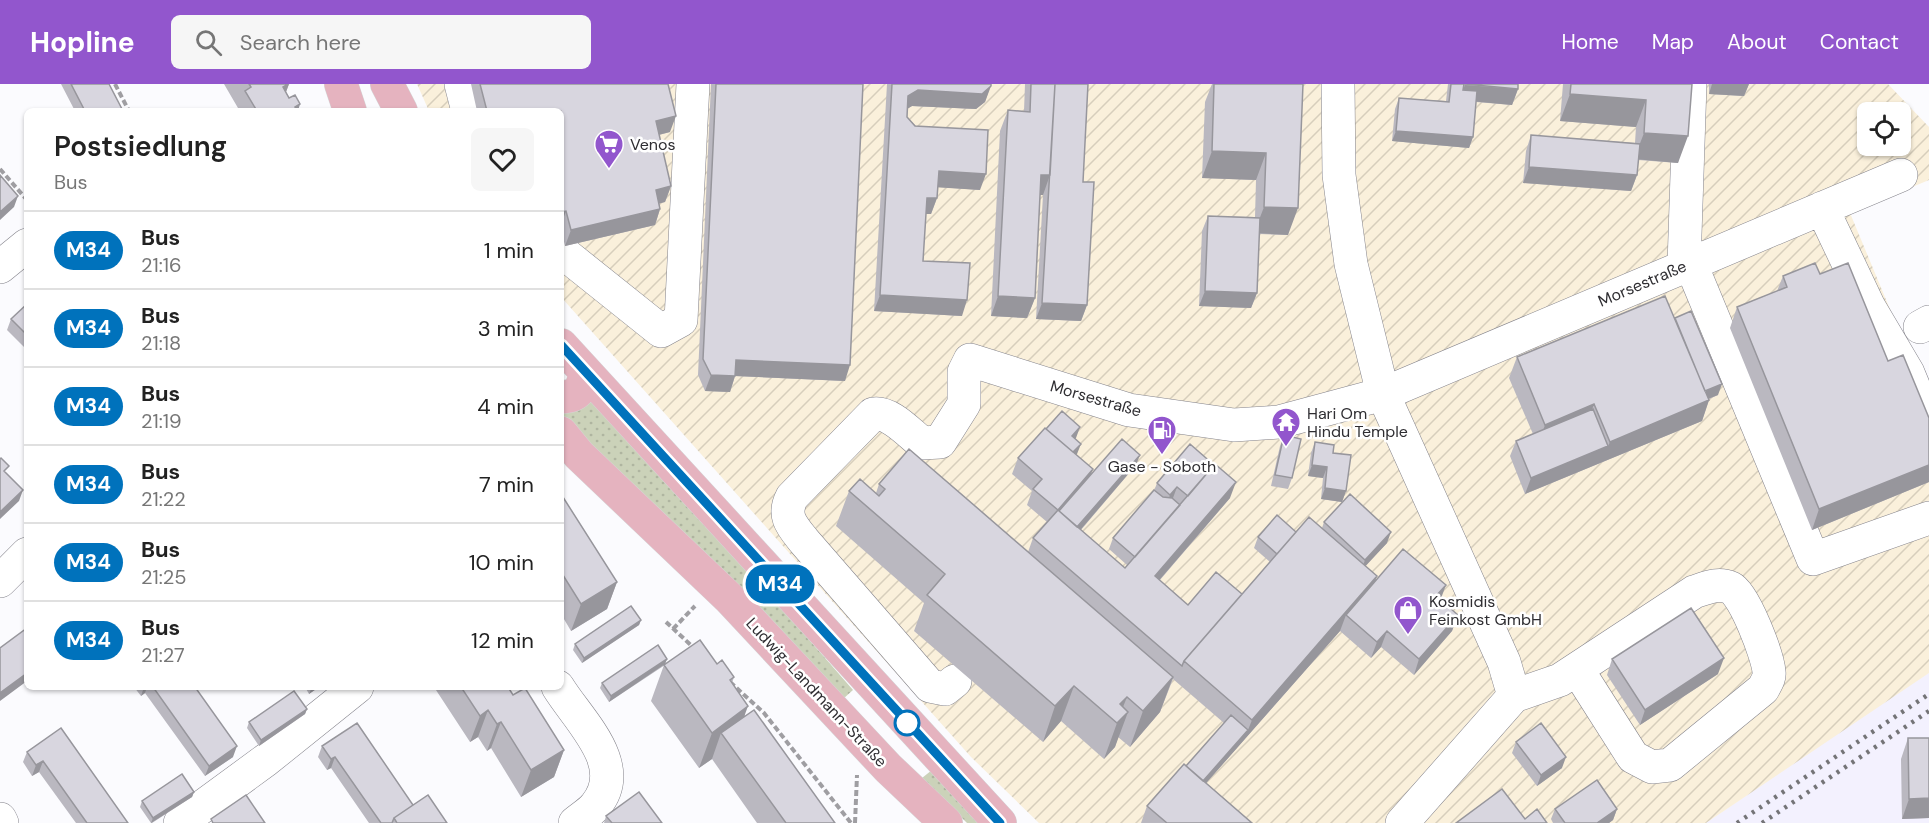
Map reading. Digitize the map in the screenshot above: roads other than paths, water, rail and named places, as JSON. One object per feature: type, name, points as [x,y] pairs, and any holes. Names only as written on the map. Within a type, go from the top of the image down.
[{"type":"main road","points":[[341,84],[349,108]]},
{"type":"main road","points":[[387,84],[399,108]]},
{"type":"main road","points":[[564,348],[1000,823]]},
{"type":"main road","points":[[564,398],[580,391],[585,382],[584,370]]},
{"type":"main road","name":"Ludwig-Landmann-Straße","points":[[564,436],[579,454],[729,598],[888,768],[946,823]]},
{"type":"street","points":[[461,84],[467,108]]},
{"type":"street","points":[[564,253],[661,331],[681,320],[693,84]]},
{"type":"street","points":[[1338,84],[1339,175],[1351,264],[1383,394],[1504,662],[1514,696]]},
{"type":"street","points":[[1690,84],[1687,264],[1813,559],[1929,518]]},
{"type":"street","name":"Morsestraße","points":[[955,681],[945,689],[930,686],[804,541],[786,515],[792,498],[873,414],[880,413],[888,417],[922,443],[939,442],[964,404],[964,372],[970,360],[1129,410],[1234,425],[1279,422],[1383,394],[1901,175]]},
{"type":"street","points":[[1822,208],[1869,307],[1908,373],[1929,424]]},
{"type":"street","points":[[0,267],[24,247]]},
{"type":"street","points":[[0,581],[24,557]]},
{"type":"street","points":[[1402,823],[1514,696],[1560,680],[1694,592],[1717,585],[1732,588],[1742,598],[1768,662],[1770,675],[1763,689],[1670,765],[1652,767],[1633,757],[1577,669]]},
{"type":"street","points":[[180,823],[266,760],[353,690]]},
{"type":"street","points":[[560,690],[604,755],[608,782],[630,807]]},
{"type":"street","points":[[575,823],[597,805],[608,782]]},
{"type":"railway","points":[[1737,823],[1929,694]]},
{"type":"railway","points":[[1762,823],[1929,711]]},
{"type":"place","name":"Venos","points":[[609,170]]},
{"type":"place","name":"Hari Om Hindu Temple","points":[[1286,448]]},
{"type":"place","name":"Gase - Soboth","points":[[1162,456]]},
{"type":"place","name":"Kosmidis Feinkost GmbH","points":[[1408,636]]}]
